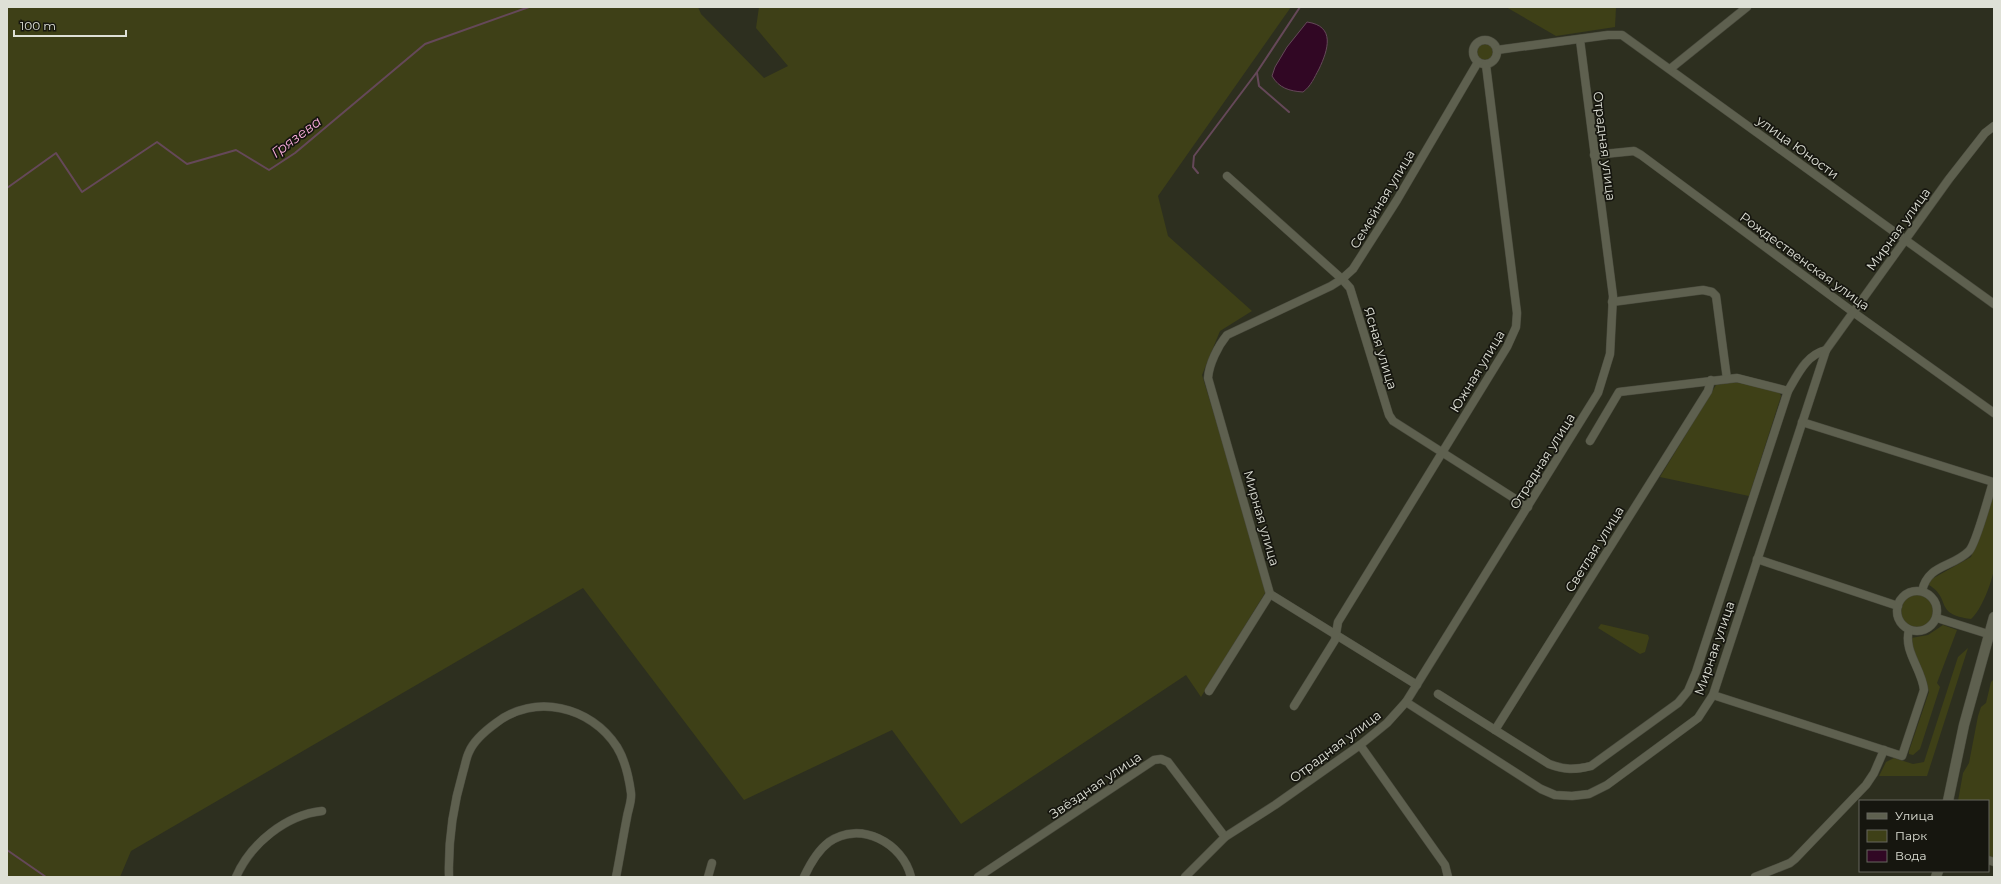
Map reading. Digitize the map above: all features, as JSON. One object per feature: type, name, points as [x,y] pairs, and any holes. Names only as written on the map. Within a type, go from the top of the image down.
[{"type":"street","points":[[1670,69],[1747,7]]},
{"type":"street","name":"улица Юности","points":[[1497,50],[1580,40],[1608,35],[1622,35],[1994,304]]},
{"type":"street","name":"Отрадная улица","points":[[1185,877],[1225,837],[1275,805],[1360,745],[1387,723],[1406,702],[1598,393],[1610,354],[1612,302],[1580,40]]},
{"type":"street","points":[[1479,41],[1491,41],[1497,50],[1494,62],[1482,64],[1475,59],[1473,51],[1479,41]]},
{"type":"street","name":"Семейная улица","points":[[1274,312],[1342,279],[1353,269],[1482,64]]},
{"type":"street","name":"Южная улица","points":[[1294,706],[1335,640],[1338,622],[1507,347],[1516,327],[1517,313],[1482,64]]},
{"type":"street","name":"Мирная улица","points":[[1406,702],[1541,789],[1555,795],[1572,796],[1590,794],[1607,785],[1698,718],[1713,695],[1826,350],[1905,239],[1985,134],[1994,126]]},
{"type":"street","name":"Рождественская улица","points":[[1594,155],[1627,151],[1634,151],[1642,155],[1853,312],[1994,413]]},
{"type":"street","name":"Ясная улица","points":[[1227,176],[1342,279],[1353,295],[1389,415],[1393,421],[1528,507]]},
{"type":"street","points":[[1612,302],[1703,290],[1712,292],[1716,296],[1727,379]]},
{"type":"street","name":"Мирная улица","points":[[1270,594],[1208,378],[1211,366],[1227,334],[1274,312]]},
{"type":"street","name":"Мирная улица","points":[[1438,694],[1549,764],[1562,769],[1576,769],[1591,766],[1678,703],[1688,691],[1696,672],[1788,391],[1804,363],[1820,352],[1826,350]]},
{"type":"street","points":[[1590,441],[1619,392],[1737,378],[1788,391]]},
{"type":"street","name":"Светлая улица","points":[[1495,730],[1708,391],[1711,380]]},
{"type":"street","points":[[1802,422],[1994,482],[1972,546],[1968,552],[1930,575],[1924,581],[1922,592]]},
{"type":"street","points":[[1757,559],[1898,606]]},
{"type":"street","points":[[1912,592],[1922,592],[1929,594],[1936,603],[1937,618],[1926,630],[1909,630],[1899,620],[1898,606],[1905,595],[1912,592]]},
{"type":"street","points":[[1209,691],[1270,594],[1417,685]]},
{"type":"street","points":[[1948,800],[1964,725],[1988,634],[1994,617]]},
{"type":"street","points":[[1937,618],[1988,634]]},
{"type":"street","points":[[1713,695],[1902,756],[1924,690],[1923,681],[1907,644],[1909,630]]},
{"type":"street","points":[[449,877],[448,849],[459,784],[469,752],[481,735],[501,719],[518,710],[537,706],[558,707],[580,714],[600,726],[617,747],[626,769],[631,795],[616,877]]},
{"type":"street","points":[[1360,745],[1445,865],[1448,877]]},
{"type":"street","points":[[1755,877],[1790,863],[1796,859],[1866,785],[1874,773],[1884,750]]},
{"type":"street","name":"Звёздная улица","points":[[978,877],[1154,760],[1161,759],[1168,762],[1225,837]]},
{"type":"street","points":[[236,877],[240,869],[260,844],[280,825],[307,813],[322,811]]},
{"type":"street","points":[[804,877],[819,851],[830,842],[850,833],[862,834],[888,843],[898,851],[910,870],[911,877]]},
{"type":"street","points":[[708,877],[712,863]]},
{"type":"green space","points":[[7,7],[698,7],[701,14],[764,78],[788,66],[756,28],[759,7],[1291,7],[1158,196],[1168,236],[1252,311],[1220,331],[1202,375],[1266,584],[1265,593],[1201,697],[1186,675],[961,824],[892,730],[744,800],[583,588],[131,851],[120,877],[7,877]]},
{"type":"green space","points":[[1506,7],[1616,7],[1615,27],[1556,36]]},
{"type":"green space","points":[[1485,44],[1491,46],[1493,52],[1491,58],[1485,60],[1479,58],[1477,52],[1479,46]]},
{"type":"green space","points":[[1735,382],[1779,392],[1781,396],[1749,496],[1660,477],[1716,385]]},
{"type":"green space","points":[[1994,490],[1995,550],[1993,575],[1986,596],[1975,615],[1971,619],[1959,617],[1947,610],[1936,590],[1929,585],[1930,580],[1971,557]]},
{"type":"green space","points":[[1918,594],[1930,599],[1935,611],[1930,623],[1918,628],[1906,623],[1901,611],[1906,599]]},
{"type":"green space","points":[[1601,624],[1648,635],[1649,638],[1645,652],[1640,654],[1598,628]]},
{"type":"green space","points":[[1943,625],[1957,630],[1937,683],[1940,687],[1920,749],[1913,755],[1909,754],[1909,751],[1929,692],[1927,683],[1910,644],[1911,638],[1928,635]]},
{"type":"green space","points":[[1968,648],[1927,776],[1879,776],[1886,762],[1894,758],[1913,764],[1924,762],[1958,657]]},
{"type":"green space","points":[[1994,679],[1994,859],[1989,856],[1989,800],[1958,800],[1963,773],[1969,763],[1978,716],[1981,707],[1986,703],[1991,682]]},
{"type":"water","points":[[1307,22],[1316,24],[1322,28],[1326,34],[1327,47],[1319,69],[1306,90],[1303,92],[1293,91],[1281,86],[1272,76],[1275,67],[1287,47]]},
{"type":"waterway","name":"Грязева","points":[[7,188],[56,153],[82,192],[157,142],[187,164],[236,150],[269,170],[295,153],[425,44],[529,7]]},
{"type":"waterway","points":[[1198,173],[1193,167],[1194,156],[1257,72],[1300,7]]},
{"type":"waterway","points":[[1257,73],[1259,86],[1289,112]]},
{"type":"waterway","points":[[7,850],[46,877]]}]
